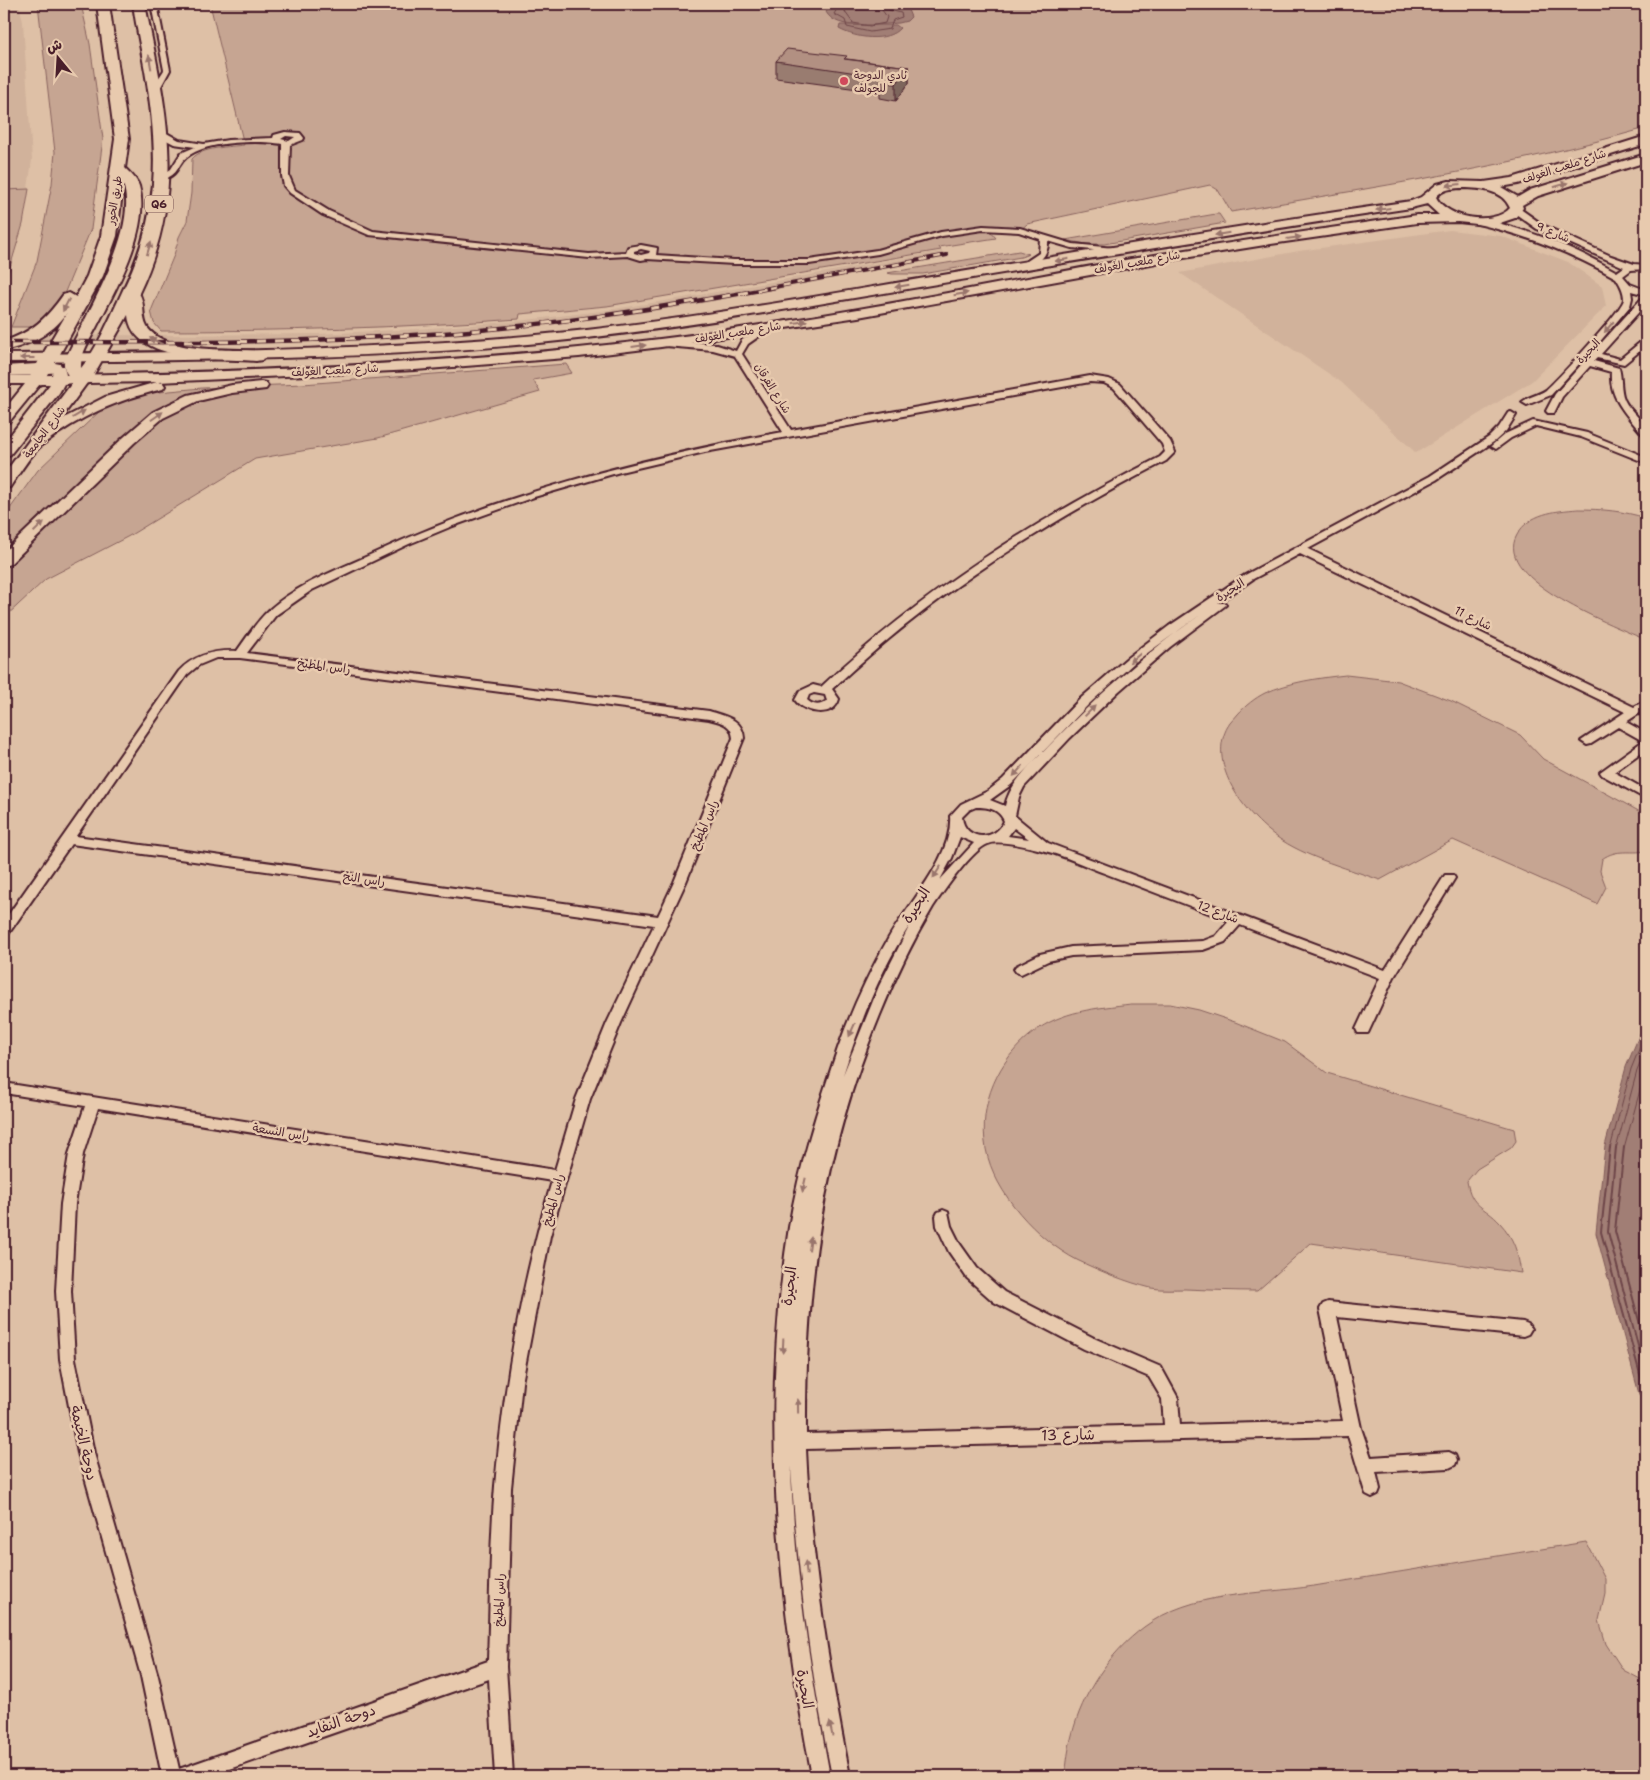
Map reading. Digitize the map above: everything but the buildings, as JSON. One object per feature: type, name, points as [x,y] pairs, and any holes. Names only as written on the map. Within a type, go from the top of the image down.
[{"type":"highway","name":"طريق الخور","points":[[66,368],[94,276],[109,236],[119,169],[122,140],[104,4]]},
{"type":"highway","name":"Q6","points":[[66,368],[130,293],[140,273],[153,236],[162,194],[160,133],[155,90],[139,4]]},
{"type":"highway","points":[[4,370],[66,368],[109,288],[126,242],[135,195],[128,177],[119,169]]},
{"type":"highway","points":[[4,346],[38,332],[58,317],[92,248],[96,243],[109,236]]},
{"type":"highway","points":[[130,293],[136,301],[137,320],[140,329],[157,342],[185,351],[256,356]]},
{"type":"main road","name":"شارع ملعب الغولف","points":[[4,380],[66,368],[256,356],[404,350],[490,343],[676,323],[1408,205],[1430,197],[1436,189],[1446,185],[1514,182],[1646,140]]},
{"type":"main road","name":"شارع ملعب الغولف","points":[[4,358],[66,368],[289,373],[492,361],[665,343],[765,328],[1187,254],[1417,219],[1502,219],[1511,215],[1516,206],[1534,193],[1646,158]]},
{"type":"main road","points":[[1480,185],[1503,192],[1516,206]]},
{"type":"main road","points":[[1430,197],[1431,204],[1439,210],[1470,220]]},
{"type":"main road","points":[[4,419],[66,368],[294,363],[478,353],[596,342],[638,334],[676,323]]},
{"type":"main road","points":[[4,453],[54,390],[66,368]]},
{"type":"main road","name":"شارع الجامعة","points":[[4,484],[38,441],[66,368]]},
{"type":"main road","points":[[4,561],[146,424],[169,408],[212,392],[299,380],[335,370]]},
{"type":"main road","points":[[38,441],[77,415],[101,402],[141,389],[176,384],[248,381],[289,373]]},
{"type":"street","points":[[154,4],[167,70],[155,90]]},
{"type":"street","points":[[160,133],[177,142],[206,146],[276,140],[286,143],[296,141],[300,137],[295,134],[285,134],[277,137],[276,140]]},
{"type":"street","points":[[286,143],[286,175],[290,190],[304,201],[372,233],[589,256],[629,254],[631,249],[648,247],[651,254],[716,261],[780,263],[830,260],[878,252],[941,234],[976,228],[1020,230],[1072,246],[1092,249],[1132,248]]},
{"type":"street","points":[[162,178],[175,169],[185,154],[206,146]]},
{"type":"street","name":"شارع 9","points":[[1516,206],[1540,227],[1608,258],[1642,266]]},
{"type":"street","name":"شارع 9","points":[[1470,220],[1526,233],[1597,264],[1619,276]]},
{"type":"street","points":[[1023,267],[1043,254],[1045,249],[1044,238]]},
{"type":"street","points":[[1597,264],[1608,258]]},
{"type":"street","points":[[1642,266],[1623,270],[1619,276],[1625,285],[1646,293]]},
{"type":"street","name":"البحيرة","points":[[975,803],[992,794],[1007,782],[1068,726],[1135,670],[1172,635],[1230,594],[1433,478],[1492,439],[1503,429],[1517,407],[1548,393],[1587,352],[1626,306],[1628,298],[1625,285]]},
{"type":"street","name":"البحيرة","points":[[1304,551],[1409,501],[1442,482],[1508,436],[1536,424],[1550,421],[1558,396],[1590,363],[1646,299]]},
{"type":"street","points":[[665,343],[714,346],[738,354],[745,342],[765,328]]},
{"type":"street","points":[[1646,342],[1618,366],[1615,382],[1620,400],[1646,433]]},
{"type":"street","points":[[1587,352],[1618,366]]},
{"type":"street","name":"شارع الفرقان","points":[[738,354],[789,434]]},
{"type":"street","points":[[1580,360],[1618,366]]},
{"type":"street","points":[[240,655],[277,608],[318,583],[430,530],[507,501],[595,474],[705,449],[1080,381],[1097,379],[1117,386],[1162,437],[1170,449],[1167,455],[1163,459],[1050,519],[991,556],[878,641],[824,690]]},
{"type":"street","points":[[1584,435],[1541,405],[1517,407],[1520,421],[1584,435],[1646,460]]},
{"type":"street","name":"شارع 11","points":[[1304,551],[1635,712]]},
{"type":"street","name":"راس المطبخ","points":[[4,930],[187,668],[200,659],[215,654],[240,655],[709,715],[733,723],[739,733],[737,746],[684,873],[661,921],[640,972],[614,1023],[583,1099],[543,1236],[514,1382],[503,1488],[497,1667],[504,1776]]},
{"type":"street","points":[[1587,741],[1646,704]]},
{"type":"street","points":[[1618,722],[1646,738]]},
{"type":"street","name":"البحيرة","points":[[1009,817],[1013,798],[1020,785],[1068,726]]},
{"type":"street","points":[[1646,744],[1606,772],[1646,795]]},
{"type":"street","points":[[975,803],[995,806],[1003,810],[1009,817],[1009,828],[990,839],[968,837],[958,828],[955,820],[958,813],[965,807],[975,803]]},
{"type":"street","name":"شارع 12","points":[[1009,817],[1025,832],[1048,847],[1388,976]]},
{"type":"street","name":"البحيرة","points":[[821,1776],[800,1666],[789,1572],[782,1478],[790,1442],[807,1264],[818,1191],[833,1127],[867,1013],[875,976],[894,939],[949,854],[958,828]]},
{"type":"street","name":"راس النخ","points":[[68,839],[661,921]]},
{"type":"street","name":"البحيرة","points":[[867,1013],[888,980],[918,923],[962,858],[990,839]]},
{"type":"street","name":"شارع 12","points":[[990,839],[1048,847]]},
{"type":"street","points":[[1363,1029],[1388,976],[1449,878]]},
{"type":"street","points":[[1021,969],[1045,957],[1072,952],[1109,949],[1178,948],[1215,942],[1223,938],[1237,919]]},
{"type":"street","name":"راس النسعة","points":[[4,1088],[93,1104],[559,1176]]},
{"type":"street","name":"دوحة الخيمة","points":[[93,1104],[79,1140],[72,1170],[67,1208],[64,1316],[70,1374],[78,1423],[93,1483],[154,1691],[171,1776]]},
{"type":"street","points":[[943,1216],[944,1226],[954,1248],[972,1273],[999,1297],[1090,1344],[1155,1372],[1170,1398],[1172,1432]]},
{"type":"street","points":[[1372,1489],[1353,1428],[1328,1308],[1523,1329]]},
{"type":"street","name":"شارع 13","points":[[790,1442],[1353,1428]]},
{"type":"street","name":"البحيرة","points":[[790,1442],[799,1477],[806,1570],[818,1663],[841,1776]]},
{"type":"street","points":[[1366,1465],[1449,1460]]},
{"type":"street","name":"دوحة النفايد","points":[[184,1776],[497,1667]]},
{"type":"shaded area","points":[[4,4],[19,4],[23,22],[32,160],[23,224],[4,287]]},
{"type":"shaded area","points":[[38,4],[81,4],[90,44],[103,139],[91,229],[62,299],[39,327],[11,327],[37,261],[52,184],[55,152]]},
{"type":"shaded area","name":"نادي الدوحة للجولف","points":[[210,4],[1646,4],[1646,128],[1491,166],[1231,212],[1218,190],[1210,185],[1027,224],[1018,232],[990,231],[996,238],[939,247],[941,250],[607,306],[520,314],[519,319],[430,325],[161,331],[154,323],[151,311],[187,221],[191,193],[192,159],[196,155],[209,150],[244,145]]},
{"type":"shaded area","points":[[29,189],[23,224],[4,287],[4,190]]},
{"type":"shaded area","points":[[1219,214],[1225,223],[1104,244],[1086,244],[1065,240]]},
{"type":"shaded area","points":[[1450,230],[1501,236],[1568,262],[1602,286],[1606,306],[1532,381],[1416,453],[1341,382],[1180,273],[1299,251]]},
{"type":"shaded area","points":[[942,251],[948,257],[687,306],[520,328],[418,337],[315,342],[4,344],[4,336],[317,334],[418,329],[518,321],[602,311],[683,298]]},
{"type":"shaded area","points":[[1019,251],[1029,254],[923,274],[887,273]]},
{"type":"shaded area","points":[[566,364],[572,373],[533,380],[540,392],[378,438],[255,459],[129,536],[46,579],[4,618],[4,517],[38,470],[102,409],[148,393],[202,388],[303,384]]},
{"type":"shaded area","points":[[1578,509],[1612,511],[1646,518],[1646,640],[1561,600],[1539,585],[1522,569],[1514,552],[1517,535],[1522,528],[1528,522],[1543,514]]},
{"type":"shaded area","points":[[1346,675],[1398,681],[1451,701],[1520,735],[1543,759],[1646,815],[1646,851],[1618,852],[1602,859],[1600,871],[1606,887],[1597,904],[1453,840],[1380,880],[1322,860],[1281,840],[1248,810],[1230,784],[1222,754],[1223,740],[1228,726],[1247,705],[1265,693],[1304,681]]},
{"type":"shaded area","points":[[1131,1004],[1170,1004],[1199,1010],[1285,1042],[1327,1073],[1514,1129],[1516,1141],[1511,1148],[1477,1169],[1467,1181],[1475,1202],[1494,1217],[1509,1234],[1517,1252],[1521,1273],[1311,1243],[1257,1291],[1159,1289],[1142,1286],[1113,1276],[1062,1251],[1033,1228],[1020,1214],[998,1182],[986,1149],[984,1132],[988,1099],[1001,1069],[1010,1055],[1034,1032],[1056,1019],[1068,1015],[1105,1007]]},
{"type":"shaded area","points":[[1586,1542],[1605,1579],[1605,1594],[1599,1620],[1606,1644],[1623,1670],[1646,1682],[1646,1772],[1638,1776],[1065,1776],[1070,1745],[1077,1720],[1083,1704],[1099,1675],[1131,1637],[1163,1615],[1183,1607],[1226,1596],[1314,1586]]},
{"type":"water","points":[[842,4],[888,4],[908,10],[911,17],[907,21],[899,23],[849,25],[839,22],[826,12],[828,9]]},
{"type":"water","points":[[840,25],[896,25],[900,28],[887,36],[862,37],[839,29]]},
{"type":"water","points":[[1646,1019],[1646,1407],[1639,1394],[1596,1233],[1605,1146],[1626,1067]]},
{"type":"railway","points":[[769,288],[947,255]]},
{"type":"railway","points":[[4,342],[260,341],[362,338],[459,332],[595,317],[776,287]]},
{"type":"place","name":"نادي الدوحة للجولف","points":[[844,81]]}]
